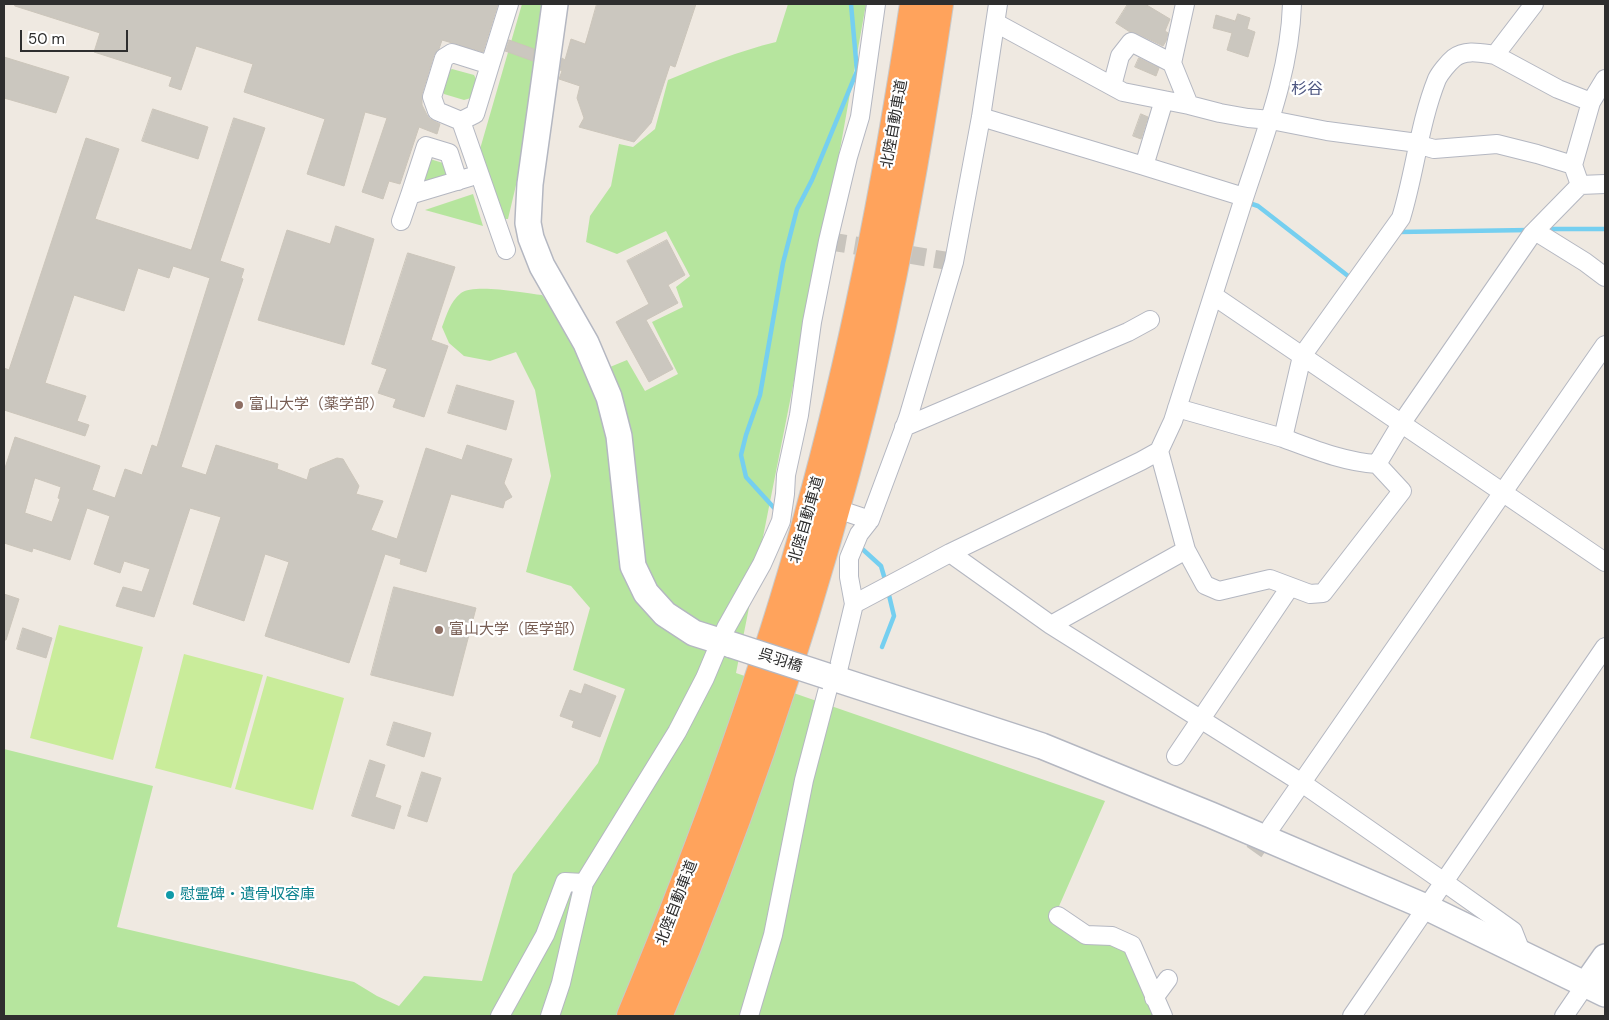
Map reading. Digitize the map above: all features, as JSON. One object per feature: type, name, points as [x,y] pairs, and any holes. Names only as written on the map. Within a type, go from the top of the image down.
[{"type":"highway","name":"北陸自動車道","points":[[631,1016],[700,845],[744,724],[808,518],[860,308],[880,212],[914,4]]},
{"type":"highway","name":"北陸自動車道","points":[[658,1016],[695,928],[764,742],[802,627],[831,525],[884,314],[923,109],[939,4]]},
{"type":"street","points":[[490,65],[452,53],[444,58],[432,97],[437,111],[461,121],[476,114],[509,4]]},
{"type":"street","name":"呉羽橋","points":[[555,4],[530,184],[528,223],[531,238],[542,266],[586,343],[609,397],[619,436],[633,566],[646,593],[665,614],[694,633],[1042,746],[1211,815],[1426,908],[1596,989]]},
{"type":"street","points":[[550,1016],[561,984],[584,884],[677,732],[705,678],[726,643],[726,628],[762,564],[791,496],[786,475],[799,415],[812,322],[828,241],[848,157],[860,117],[876,4]]},
{"type":"street","points":[[749,1016],[773,935],[804,780],[831,677],[854,604],[849,578],[849,558],[859,534],[870,520],[904,426],[954,262],[981,117],[998,4]]},
{"type":"street","points":[[1185,4],[1172,63],[1190,105]]},
{"type":"street","points":[[1177,408],[1283,438],[1333,455],[1364,463],[1377,464],[1402,491],[1323,593],[1310,594],[1270,579],[1219,591],[1205,586],[1186,550],[1159,451],[1177,408],[1244,197],[1271,120],[1291,31],[1292,4]]},
{"type":"street","points":[[1495,55],[1534,4]]},
{"type":"street","points":[[996,23],[1123,92],[1230,115],[1271,120],[1434,149],[1497,144],[1573,165]]},
{"type":"street","points":[[1112,86],[1120,56],[1131,42],[1172,63]]},
{"type":"street","points":[[1283,438],[1302,356],[1401,218],[1418,145],[1438,78],[1454,57],[1473,51],[1495,55],[1558,89],[1591,102]]},
{"type":"street","points":[[1580,185],[1573,165],[1591,102],[1605,79]]},
{"type":"street","points":[[1144,166],[1164,100]]},
{"type":"street","points":[[981,117],[1244,197]]},
{"type":"street","points":[[461,121],[506,250]]},
{"type":"street","points":[[401,221],[426,146],[449,153],[458,181]]},
{"type":"street","points":[[410,195],[480,174]]},
{"type":"street","points":[[1377,464],[1402,424],[1536,231],[1580,185],[1605,184]]},
{"type":"street","points":[[1536,231],[1585,262],[1605,278]]},
{"type":"street","points":[[1214,296],[1605,562]]},
{"type":"street","points":[[904,426],[1128,332],[1150,320]]},
{"type":"street","points":[[1271,827],[1605,345]]},
{"type":"street","points":[[854,604],[950,553],[1130,467],[1159,451]]},
{"type":"street","points":[[850,513],[870,520]]},
{"type":"street","points":[[1051,625],[1186,550]]},
{"type":"street","points":[[950,553],[1051,625],[1302,783],[1444,882],[1513,931],[1522,954]]},
{"type":"street","points":[[1176,756],[1290,587]]},
{"type":"street","points":[[1352,1016],[1605,647]]},
{"type":"street","points":[[500,1016],[546,935],[565,882],[584,884]]},
{"type":"street","points":[[1058,916],[1086,935],[1112,936],[1132,944],[1163,1016]]},
{"type":"street","points":[[1564,1016],[1596,989],[1605,957]]},
{"type":"street","points":[[1154,998],[1168,979]]},
{"type":"green space","points":[[522,4],[543,4],[525,147],[508,219],[504,219],[480,149]]},
{"type":"green space","points":[[788,4],[866,4],[841,144],[736,673],[1105,801],[1053,920],[1123,945],[1169,1016],[4,1016],[4,749],[153,786],[117,927],[354,982],[377,996],[399,1006],[424,976],[482,981],[513,874],[598,763],[625,689],[573,670],[590,608],[571,586],[526,572],[551,476],[535,390],[516,352],[490,361],[464,356],[449,343],[442,327],[454,300],[461,293],[468,290],[488,289],[542,295],[569,331],[593,374],[627,360],[645,391],[678,374],[652,322],[683,307],[676,287],[690,276],[666,231],[617,254],[586,242],[590,216],[611,186],[619,144],[633,147],[655,129],[668,80],[722,59],[776,42]]},
{"type":"green space","points":[[452,69],[474,75],[477,81],[471,98],[464,100],[444,94],[441,88],[446,72]]},
{"type":"green space","points":[[430,159],[443,163],[448,178],[421,186]]},
{"type":"green space","points":[[473,194],[483,226],[425,210]]},
{"type":"green space","points":[[59,625],[143,647],[113,760],[30,738]]},
{"type":"green space","points":[[184,654],[263,675],[231,788],[155,768]]},
{"type":"green space","points":[[267,676],[344,698],[313,810],[235,789]]},
{"type":"building","points":[[15,4],[498,4],[483,52],[442,40],[439,49],[434,55],[422,94],[422,105],[427,115],[430,119],[440,124],[437,134],[419,127],[400,184],[389,181],[383,199],[362,192],[387,118],[365,112],[344,186],[307,174],[325,119],[244,92],[253,64],[196,46],[181,90],[169,86],[172,77],[94,52],[100,33],[15,6]]},
{"type":"building","points":[[597,4],[696,4],[675,67],[670,65],[651,123],[634,142],[579,127],[584,118],[577,98],[580,86],[559,79],[562,71],[560,70],[562,58],[565,60],[571,39],[585,44]]},
{"type":"building","points":[[1128,4],[1145,4],[1170,19],[1165,31],[1168,33],[1163,46],[1130,32],[1116,23]]},
{"type":"building","points":[[1238,14],[1250,18],[1247,29],[1255,32],[1248,57],[1227,50],[1232,33],[1213,28],[1216,15],[1235,21]]},
{"type":"building","points":[[509,40],[534,49],[533,61],[505,51]]},
{"type":"building","points":[[4,57],[69,77],[56,113],[4,98]]},
{"type":"building","points":[[1139,58],[1159,68],[1156,76],[1135,67]]},
{"type":"building","points":[[153,109],[208,127],[198,159],[142,141]]},
{"type":"building","points":[[1141,114],[1148,117],[1141,139],[1133,136]]},
{"type":"building","points":[[234,118],[265,128],[220,261],[244,269],[241,278],[243,279],[181,467],[206,475],[216,445],[278,464],[277,469],[307,480],[310,469],[337,458],[343,459],[359,486],[356,494],[383,501],[371,530],[397,539],[426,448],[462,460],[467,445],[512,459],[504,483],[512,497],[505,501],[503,508],[451,494],[426,572],[400,564],[401,559],[385,554],[349,663],[265,636],[289,562],[265,554],[244,621],[193,604],[221,517],[190,508],[154,617],[116,606],[123,587],[142,592],[150,569],[124,561],[120,573],[94,564],[110,516],[87,508],[70,560],[33,548],[32,552],[4,543],[4,471],[15,437],[100,466],[92,490],[115,498],[125,469],[142,475],[152,445],[157,447],[210,278],[173,266],[169,278],[138,268],[124,311],[74,295],[45,383],[86,396],[77,421],[89,425],[85,436],[4,410],[4,368],[9,370],[86,138],[119,149],[95,219],[191,250]],"holes":[[[35,478],[61,487],[58,498],[60,499],[52,522],[25,513]]]},
{"type":"building","points":[[336,226],[374,239],[344,345],[258,320],[287,230],[330,244]]},
{"type":"building","points":[[667,240],[685,275],[668,285],[678,303],[646,320],[673,369],[649,382],[616,322],[649,304],[627,261]]},
{"type":"building","points":[[408,253],[455,267],[431,340],[448,346],[424,417],[393,407],[396,399],[378,393],[387,369],[372,364]]},
{"type":"building","points":[[457,385],[514,401],[506,430],[448,413]]},
{"type":"building","points":[[394,587],[476,608],[453,696],[371,675]]},
{"type":"building","points":[[4,594],[19,599],[6,640],[4,640]]},
{"type":"building","points":[[23,628],[52,638],[46,658],[17,649]]},
{"type":"building","points":[[585,684],[616,696],[600,737],[572,727],[574,721],[560,716],[570,690],[581,694]]},
{"type":"building","points":[[394,722],[431,733],[424,757],[387,745]]},
{"type":"building","points":[[370,760],[385,765],[375,797],[401,806],[394,829],[352,816]]},
{"type":"building","points":[[422,772],[441,778],[427,822],[408,816]]},
{"type":"waterway","points":[[779,511],[746,477],[741,455],[760,395],[783,263],[797,209],[812,180],[857,71],[851,4]]},
{"type":"waterway","points":[[1246,202],[1258,206],[1352,279]]},
{"type":"waterway","points":[[1545,229],[1605,229]]},
{"type":"waterway","points":[[1398,232],[1530,230]]},
{"type":"waterway","points":[[859,546],[881,566],[886,583]]},
{"type":"waterway","points":[[882,647],[894,616],[888,591]]},
{"type":"tunnel","points":[[828,241],[954,262]]},
{"type":"tunnel","points":[[1254,852],[1270,829]]},
{"type":"place","name":"富山大学（薬学部）","points":[[239,405]]},
{"type":"place","name":"富山大学（医学部）","points":[[439,630]]},
{"type":"place","name":"慰霊碑・遺骨収容庫","points":[[170,895]]},
{"type":"district","name":"杉谷","points":[[1307,90]]}]
